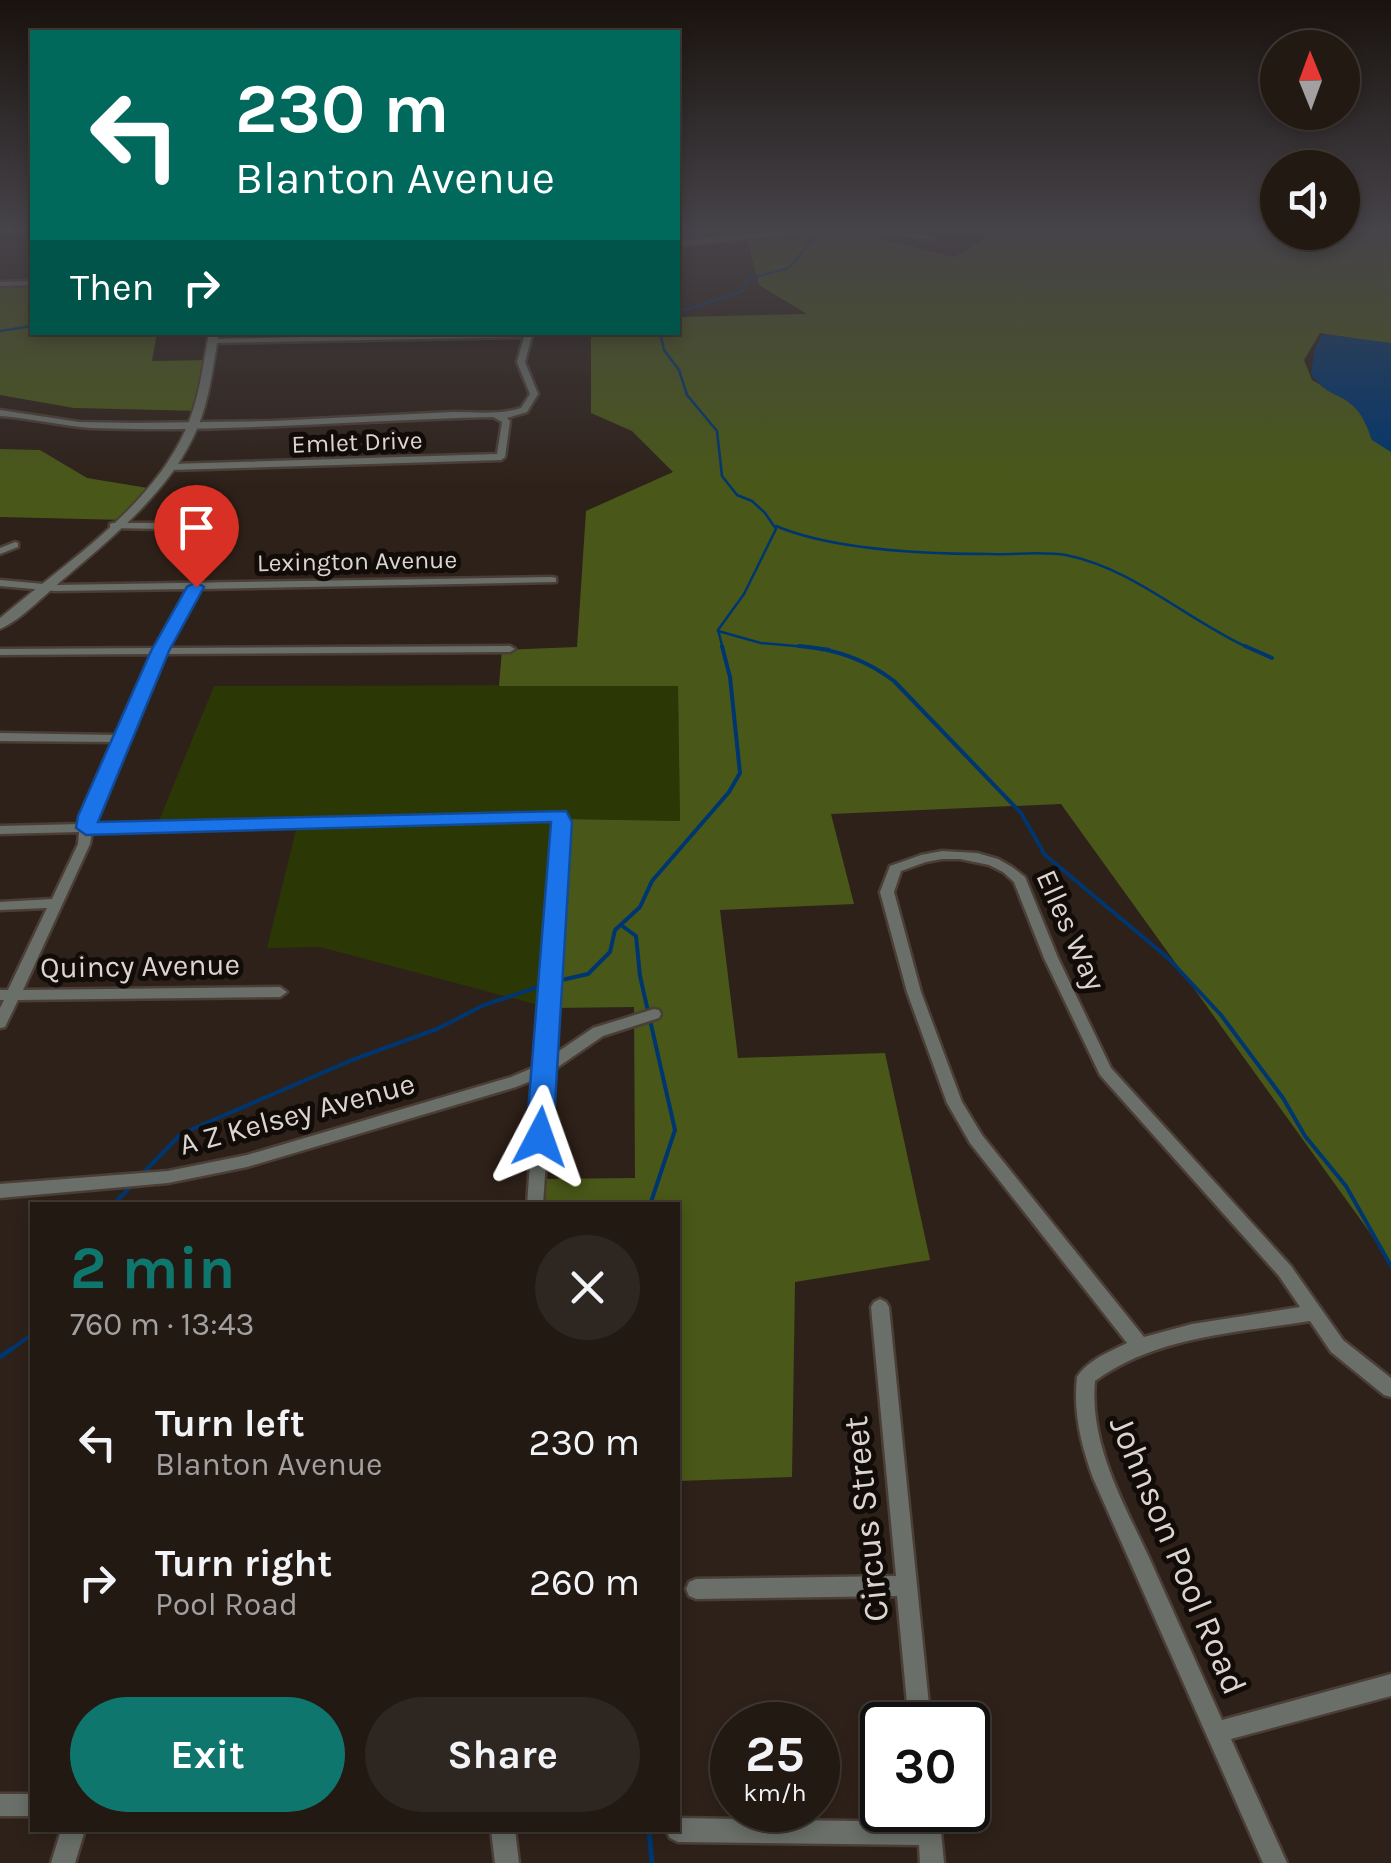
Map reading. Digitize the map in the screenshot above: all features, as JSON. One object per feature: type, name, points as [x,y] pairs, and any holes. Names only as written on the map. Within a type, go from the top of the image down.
[{"type":"street","points":[[0,625],[113,526],[171,467],[192,427],[213,337],[424,335]]},
{"type":"street","points":[[0,413],[88,425],[192,427],[466,414],[500,417],[524,410],[534,394],[520,362],[529,335]]},
{"type":"street","name":"Emlet Drive","points":[[171,467],[500,457],[506,421],[500,417]]},
{"type":"street","points":[[113,526],[164,526]]},
{"type":"street","points":[[0,550],[15,545]]},
{"type":"street","name":"Lexington Avenue","points":[[42,588],[552,580]]},
{"type":"street","points":[[0,583],[42,588]]},
{"type":"street","points":[[0,1022],[6,995],[57,903],[84,844],[86,828],[160,651],[196,587]]},
{"type":"street","points":[[0,652],[510,649]]},
{"type":"street","points":[[0,737],[122,739]]},
{"type":"street","points":[[0,830],[558,816],[562,822],[536,1202]]},
{"type":"street","name":"Elles Way","points":[[1139,1345],[976,1139],[954,1103],[914,992],[887,892],[895,869],[910,860],[931,855],[989,860],[1020,880],[1051,958],[1105,1070],[1285,1271],[1336,1346],[1391,1389]]},
{"type":"street","points":[[0,906],[57,903]]},
{"type":"street","name":"Quincy Avenue","points":[[6,995],[280,992]]},
{"type":"street","name":"A Z Kelsey Avenue","points":[[0,1191],[168,1177],[247,1161],[516,1081],[544,1069],[598,1032],[654,1014]]},
{"type":"street","name":"Circus Street","points":[[880,1307],[918,1702]]},
{"type":"street","name":"Johnson Pool Road","points":[[1275,1863],[1089,1441],[1082,1404],[1086,1377],[1106,1359],[1139,1345],[1311,1313]]},
{"type":"street","points":[[696,1589],[908,1586]]},
{"type":"street","points":[[1216,1732],[1391,1686]]},
{"type":"street","points":[[0,1805],[30,1806]]},
{"type":"street","points":[[680,1830],[930,1834],[932,1863]]},
{"type":"street","points":[[63,1863],[72,1832]]},
{"type":"street","points":[[503,1832],[507,1863]]},
{"type":"green space","points":[[0,314],[30,314],[30,335],[157,335],[152,361],[214,360],[203,411],[74,408],[0,395]]},
{"type":"green space","points":[[1391,314],[1391,344],[1320,333],[1304,360],[1312,380],[1357,409],[1371,438],[1391,452],[1391,1262],[1061,804],[831,814],[854,904],[720,910],[738,1058],[885,1053],[930,1260],[795,1282],[792,1477],[680,1481],[680,1202],[539,1202],[541,1179],[635,1178],[634,1007],[550,1008],[561,819],[680,821],[678,686],[499,686],[502,650],[577,647],[586,511],[673,472],[632,431],[591,413],[591,335],[680,335],[680,317]]},
{"type":"green space","points":[[0,449],[40,450],[87,478],[160,490],[126,520],[0,517]]},
{"type":"green space","points":[[678,685],[680,821],[562,819],[550,1008],[320,947],[267,948],[296,830],[154,833],[214,686]]},
{"type":"water","points":[[1323,334],[1391,343],[1391,452],[1372,440],[1351,404],[1319,384],[1311,374],[1315,348]]},
{"type":"waterway","points":[[0,331],[30,326]]},
{"type":"waterway","points":[[661,335],[687,395],[717,431],[722,476],[737,495],[752,501],[765,513],[776,529],[744,594],[718,631]]},
{"type":"waterway","points":[[776,526],[825,540],[881,549],[1066,555],[1115,572],[1247,647]]},
{"type":"waterway","points":[[718,631],[761,643],[804,647]]},
{"type":"waterway","points":[[718,631],[723,649]]},
{"type":"waterway","points":[[553,982],[588,974],[610,952],[615,930],[640,907],[652,881],[729,792],[740,773],[730,677],[722,646]]},
{"type":"waterway","points":[[799,646],[804,647]]},
{"type":"waterway","points":[[804,647],[829,649]]},
{"type":"waterway","points":[[804,647],[849,656],[894,681],[1021,813],[1045,855],[1168,958],[1221,1015],[1283,1098],[1305,1136],[1346,1186],[1391,1266]]},
{"type":"waterway","points":[[1247,647],[1272,658]]},
{"type":"waterway","points":[[1247,647],[1251,649]]},
{"type":"waterway","points":[[621,925],[636,936],[640,976],[675,1130],[651,1202]]},
{"type":"waterway","points":[[141,1175],[181,1134],[352,1060],[437,1029],[484,1005],[544,985]]},
{"type":"waterway","points":[[116,1202],[131,1186]]},
{"type":"waterway","points":[[8,1352],[30,1336]]},
{"type":"waterway","points":[[0,1357],[11,1349]]},
{"type":"waterway","points":[[649,1832],[652,1863]]},
{"type":"route","points":[[196,587],[160,651],[86,828],[558,816],[562,822],[540,1137]]}]
